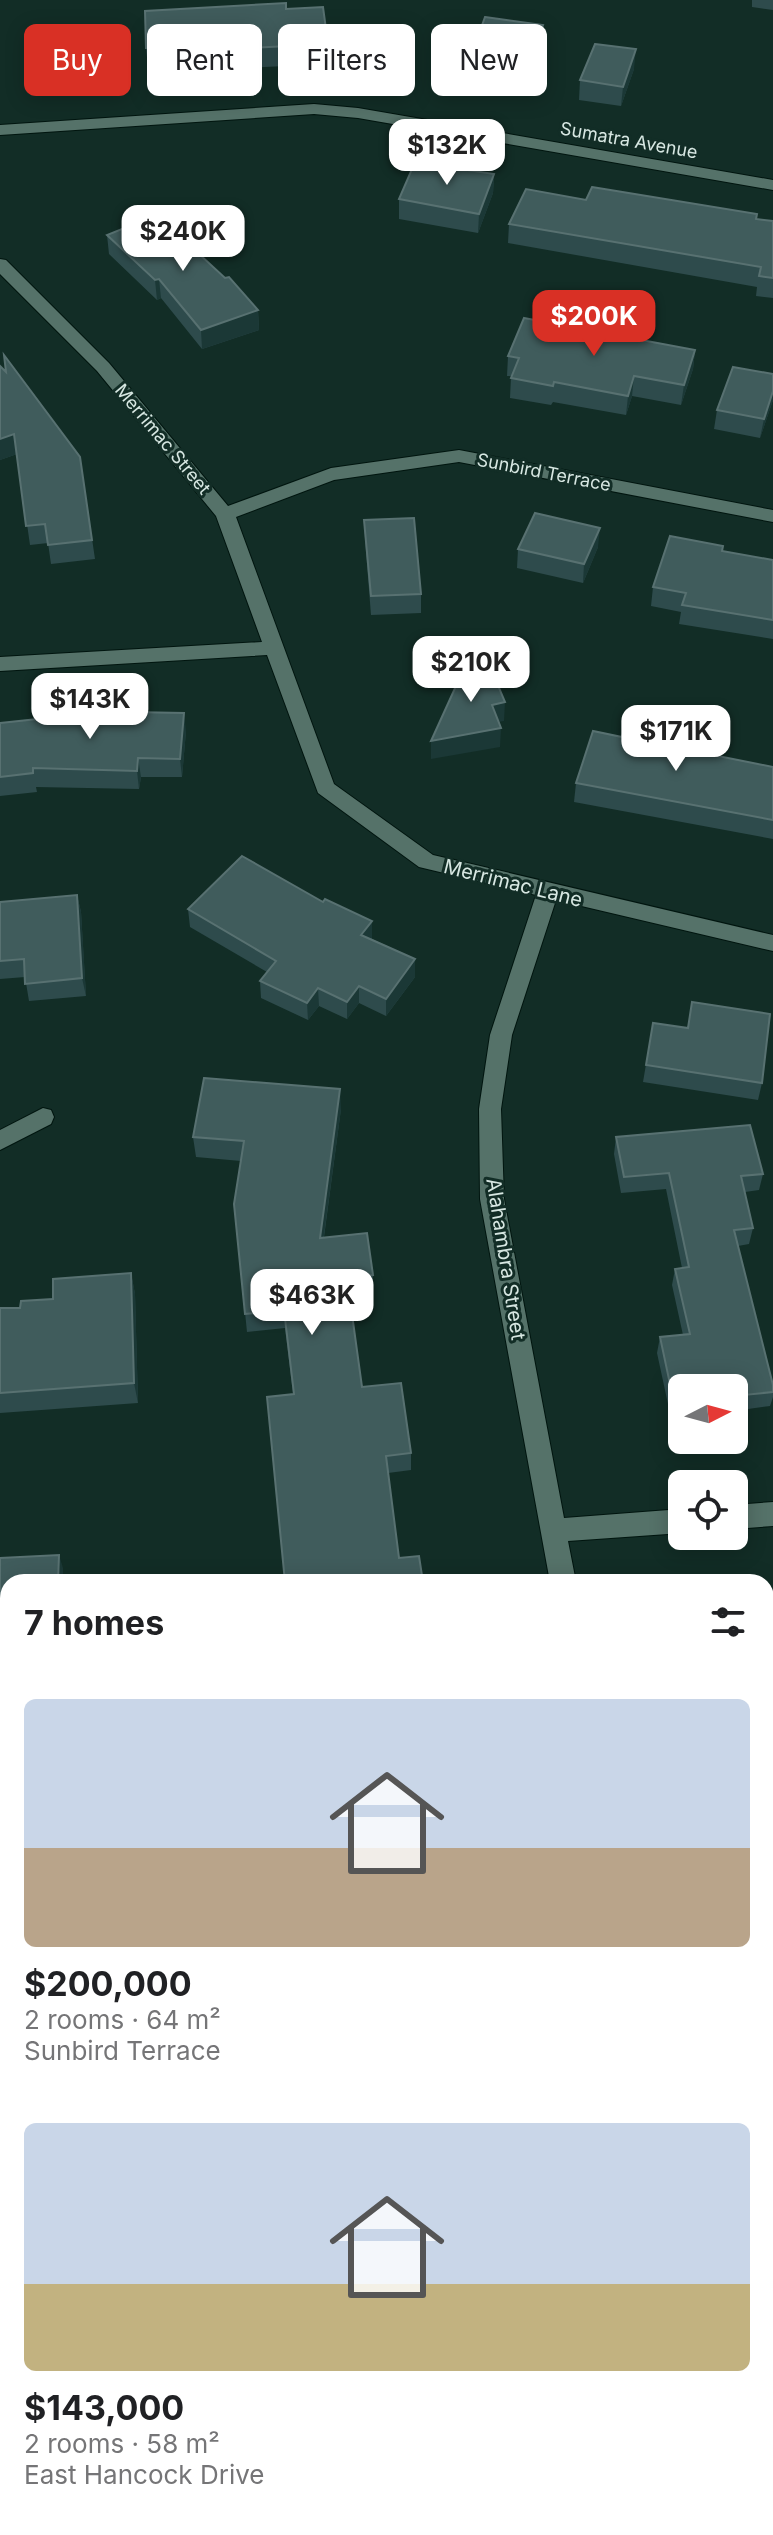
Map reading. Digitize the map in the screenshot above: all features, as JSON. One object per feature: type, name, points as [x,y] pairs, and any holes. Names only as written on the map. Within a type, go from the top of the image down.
[{"type":"street","name":"Sumatra Avenue","points":[[0,130],[314,109],[358,113],[773,185]]},
{"type":"street","name":"Merrimac Street","points":[[0,264],[103,367],[225,514],[273,648]]},
{"type":"street","name":"Sunbird Terrace","points":[[225,514],[331,474],[459,456],[773,516]]},
{"type":"street","points":[[0,664],[273,648]]},
{"type":"street","name":"Merrimac Lane","points":[[273,648],[325,788],[427,861],[773,943]]},
{"type":"street","name":"Alahambra Street","points":[[548,892],[501,1035],[490,1109],[492,1199],[562,1574]]},
{"type":"street","points":[[0,1141],[43,1117]]},
{"type":"street","points":[[748,1516],[773,1514]]},
{"type":"street","points":[[555,1530],[668,1522]]},
{"type":"building","points":[[286,3],[286,9],[323,7],[325,24],[278,24],[278,47],[262,47],[262,24],[147,24],[146,48],[145,11]]},
{"type":"building","points":[[485,17],[536,24],[482,24]]},
{"type":"building","points":[[595,44],[636,49],[623,87],[580,80]]},
{"type":"building","points":[[415,162],[494,174],[479,214],[399,199]]},
{"type":"building","points":[[592,187],[757,214],[756,219],[773,221],[773,278],[759,276],[761,267],[509,224],[526,189],[586,200]]},
{"type":"building","points":[[157,215],[225,278],[229,277],[258,310],[201,330],[159,279],[155,280],[107,235]]},
{"type":"building","points":[[524,318],[695,350],[684,385],[634,376],[628,396],[554,382],[553,386],[511,378],[519,358],[508,356]]},
{"type":"building","points":[[4,355],[80,457],[92,540],[48,545],[45,524],[26,526],[14,434],[0,439],[0,366],[6,372]]},
{"type":"building","points":[[733,367],[773,374],[773,391],[764,419],[717,410]]},
{"type":"building","points":[[535,513],[600,528],[584,564],[518,549]]},
{"type":"building","points":[[414,518],[421,594],[371,596],[364,520]]},
{"type":"building","points":[[670,536],[723,546],[722,551],[773,560],[773,620],[682,605],[686,593],[653,587]]},
{"type":"building","points":[[471,653],[477,666],[489,664],[505,702],[492,705],[501,728],[431,741]]},
{"type":"building","points":[[76,711],[184,713],[180,759],[138,758],[137,771],[33,768],[33,773],[0,777],[0,723],[75,715]]},
{"type":"building","points":[[626,723],[672,732],[668,746],[773,767],[773,820],[576,783],[593,731],[622,737]]},
{"type":"building","points":[[242,856],[323,902],[325,899],[372,921],[361,935],[415,959],[386,999],[359,986],[347,1002],[318,988],[307,1003],[260,981],[276,961],[188,909]]},
{"type":"building","points":[[77,895],[82,978],[25,984],[24,959],[0,961],[0,902]]},
{"type":"building","points":[[692,1002],[770,1014],[762,1083],[646,1065],[653,1023],[688,1028]]},
{"type":"building","points":[[204,1078],[340,1089],[320,1238],[367,1233],[373,1275],[347,1278],[362,1387],[401,1383],[411,1453],[386,1456],[399,1558],[419,1556],[422,1574],[284,1574],[267,1397],[294,1394],[284,1310],[245,1314],[234,1204],[244,1141],[193,1137]]},
{"type":"building","points":[[750,1125],[763,1174],[741,1176],[753,1228],[734,1230],[773,1392],[748,1395],[748,1374],[668,1375],[660,1337],[690,1334],[675,1269],[689,1267],[669,1173],[624,1177],[616,1137]]},
{"type":"building","points":[[131,1273],[134,1383],[0,1393],[0,1308],[20,1308],[21,1301],[53,1299],[53,1279]]},
{"type":"building","points":[[59,1555],[58,1574],[0,1574],[0,1558]]}]
